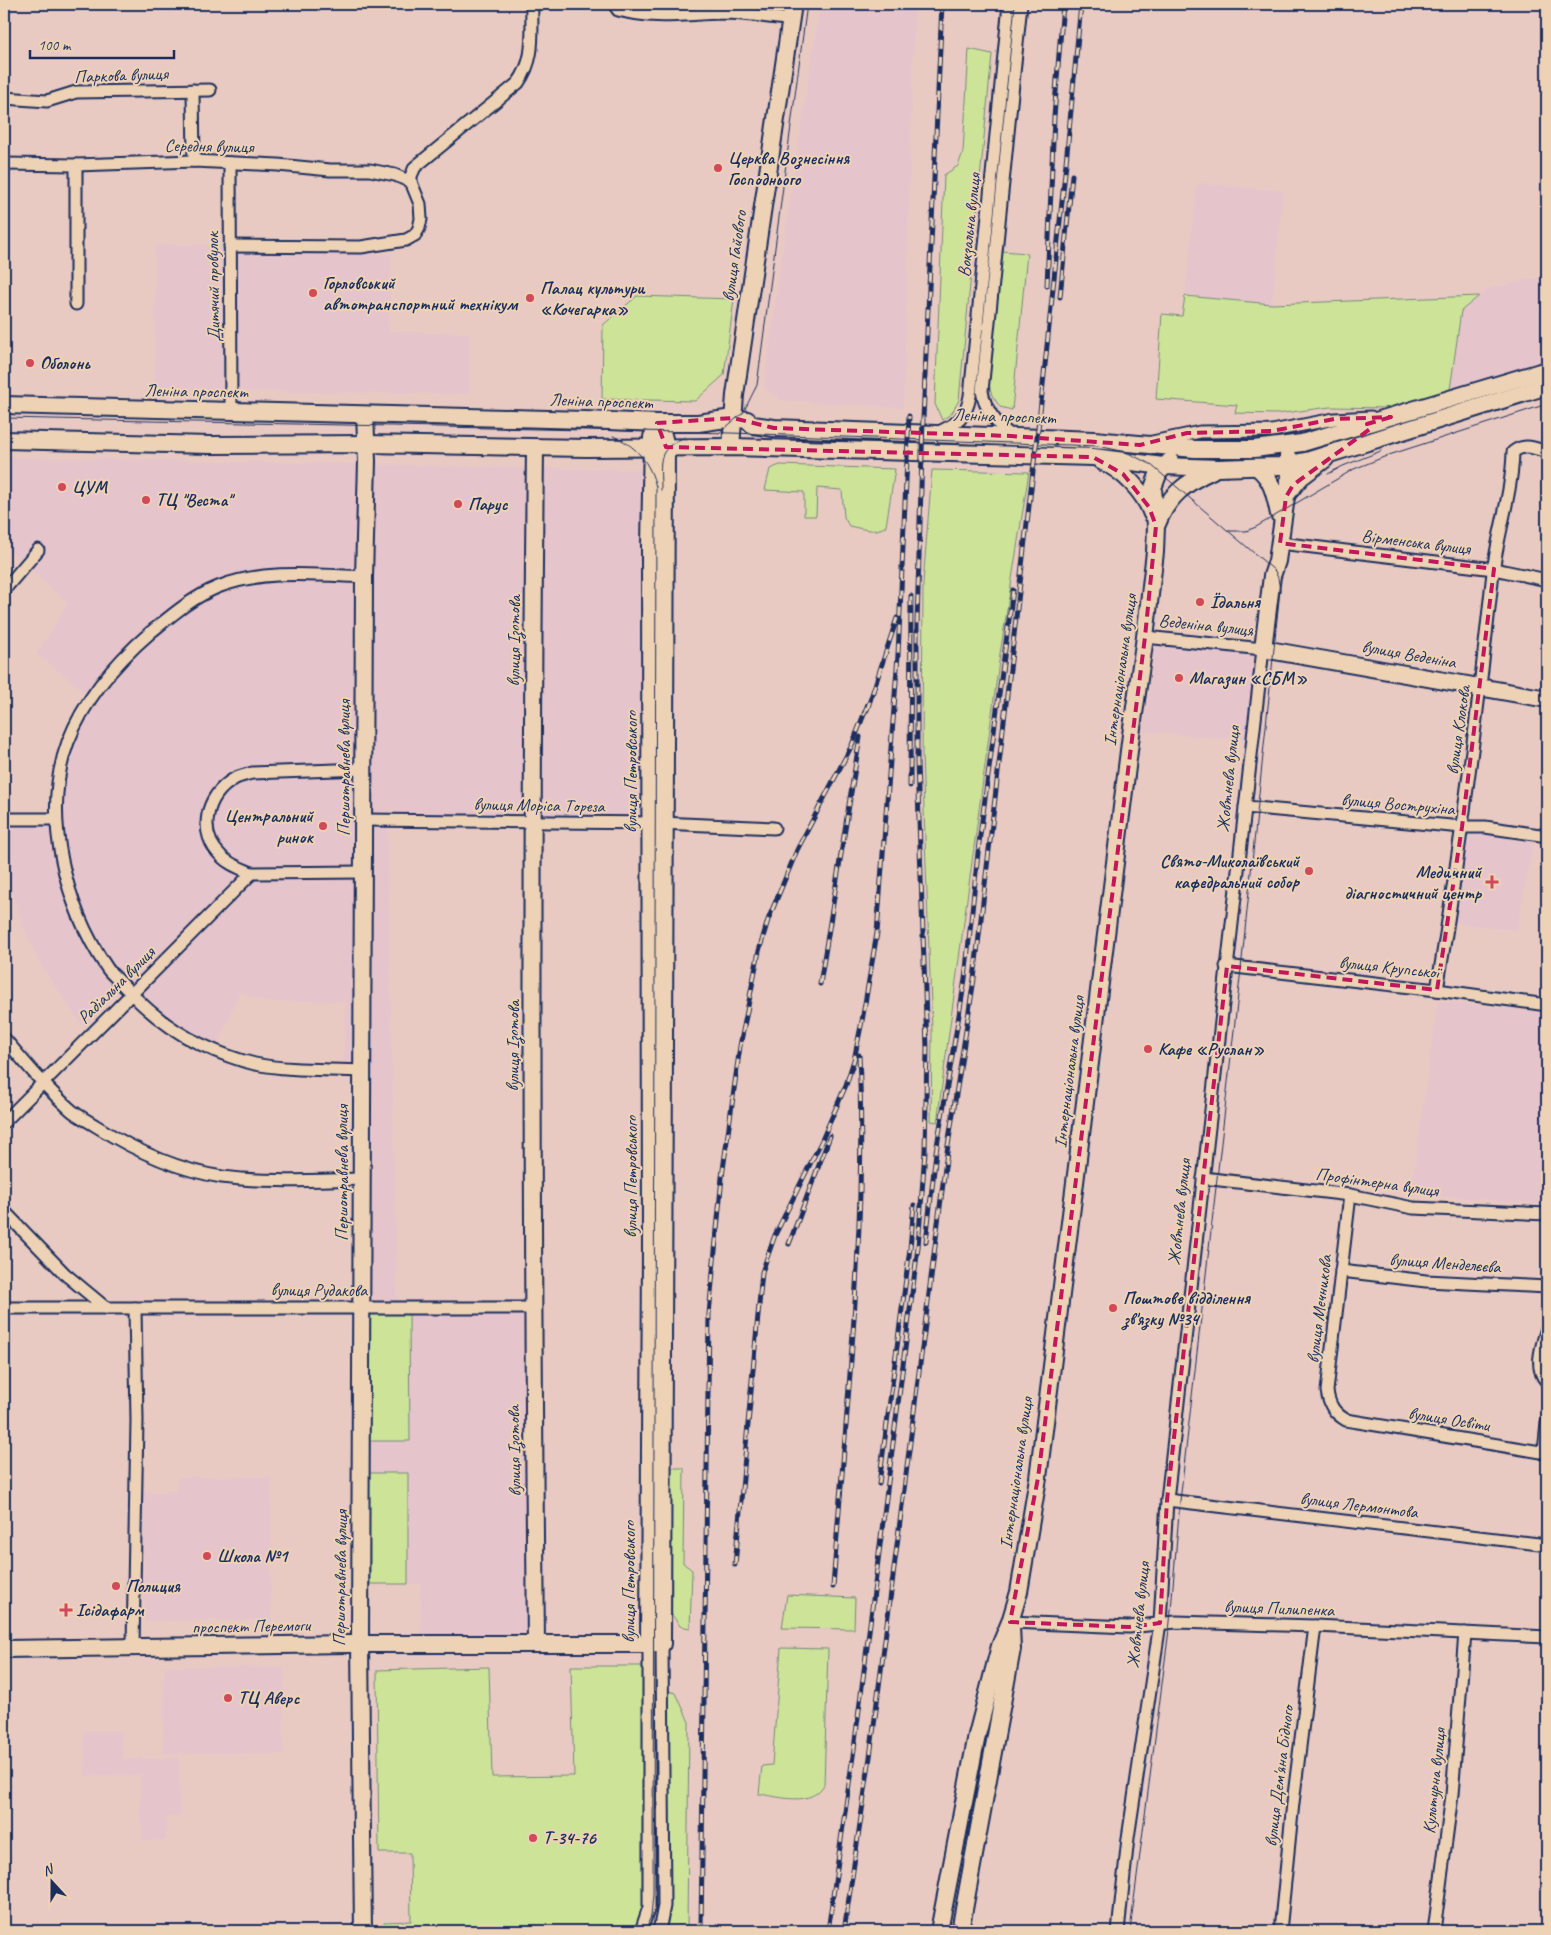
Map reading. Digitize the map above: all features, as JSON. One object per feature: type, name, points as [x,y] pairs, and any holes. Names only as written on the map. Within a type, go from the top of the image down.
[{"type":"main road","name":"вулиця Гайового","points":[[735,395],[793,4]]},
{"type":"main road","name":"Леніна проспект","points":[[4,405],[657,423],[698,423],[740,419],[753,424],[774,428],[1094,440],[1194,449],[1271,447],[1302,443],[1547,370]]},
{"type":"main road","points":[[4,440],[210,445],[367,444],[535,448],[731,447],[1093,457],[1163,466],[1258,468],[1292,463],[1337,452],[1547,386]]},
{"type":"main road","points":[[731,447],[740,419],[735,395]]},
{"type":"main road","points":[[698,423],[725,413],[732,405],[735,395]]},
{"type":"main road","name":"Першотравнева вулиця","points":[[363,1931],[360,1644],[364,577],[367,444],[365,415]]},
{"type":"main road","name":"вулиця Петровського","points":[[656,1644],[652,1250],[658,824],[650,546],[659,448],[652,431],[657,423]]},
{"type":"main road","points":[[1140,445],[1155,455],[1163,466],[1169,480],[1167,502]]},
{"type":"main road","points":[[1271,447],[1284,453],[1292,463]]},
{"type":"main road","name":"вулиця Ізотова","points":[[535,448],[533,1308],[536,1643]]},
{"type":"main road","points":[[1163,466],[1176,457],[1194,449]]},
{"type":"main road","name":"Жовтнева вулиця","points":[[1286,497],[1301,477],[1337,452]]},
{"type":"main road","points":[[1093,457],[1109,464],[1128,480],[1149,507],[1156,526]]},
{"type":"main road","name":"Жовтнева вулиця","points":[[1263,649],[1272,576],[1292,463]]},
{"type":"main road","name":"Інтернаціональна вулиця","points":[[940,1931],[977,1735],[1000,1646],[1010,1622],[1018,1592],[1038,1478],[1155,552],[1156,526],[1153,488],[1155,478],[1163,466]]},
{"type":"main road","name":"Інтернаціональна вулиця","points":[[1156,526],[1167,502],[1196,478],[1218,468]]},
{"type":"main road","points":[[1258,468],[1266,474],[1273,487],[1280,537]]},
{"type":"main road","name":"вулиця Веденіна","points":[[1263,649],[1547,700]]},
{"type":"main road","name":"Інтернаціональна вулиця","points":[[960,1931],[1012,1649],[1010,1622]]},
{"type":"main road","name":"проспект Перемоги","points":[[4,1649],[360,1644],[656,1644]]},
{"type":"street","points":[[230,246],[361,247],[406,240],[415,235],[421,219],[420,204],[411,182],[411,176],[415,167],[518,84],[525,73],[532,50],[532,4]]},
{"type":"street","points":[[614,4],[618,10],[658,17],[722,13],[791,20]]},
{"type":"street","name":"Вокзальна вулиця","points":[[936,434],[953,426],[964,415],[970,396],[1009,4]]},
{"type":"street","name":"Вокзальна вулиця","points":[[1011,436],[986,408],[982,391],[1021,4]]},
{"type":"street","points":[[193,90],[194,161]]},
{"type":"street","name":"Паркова вулиця","points":[[4,98],[47,101],[76,92],[210,90]]},
{"type":"street","name":"Середня вулиця","points":[[4,164],[76,165],[194,161],[330,170],[370,170],[395,175],[411,182]]},
{"type":"street","name":"Дитячий провулок","points":[[230,163],[231,412]]},
{"type":"street","points":[[76,165],[76,304]]},
{"type":"street","points":[[1140,445],[1187,433],[1212,430],[1272,431],[1334,419],[1391,417]]},
{"type":"street","points":[[1244,431],[1271,447]]},
{"type":"street","name":"вулиця Клокова","points":[[1437,990],[1462,828],[1481,687],[1494,569],[1511,483],[1513,452],[1520,447],[1529,446],[1547,452]]},
{"type":"street","name":"Вірменська вулиця","points":[[1280,537],[1494,569],[1547,580]]},
{"type":"street","points":[[4,590],[38,550]]},
{"type":"street","points":[[363,1071],[254,1064],[199,1044],[149,1012],[108,970],[81,916],[68,886],[61,858],[56,819],[60,776],[68,743],[82,712],[109,673],[133,648],[170,616],[200,595],[218,586],[246,579],[277,576],[364,577]]},
{"type":"street","name":"Веденіна вулиця","points":[[1145,637],[1263,649]]},
{"type":"street","name":"Жовтнева вулиця","points":[[1118,1931],[1128,1838],[1160,1623],[1167,1500],[1263,649]]},
{"type":"street","points":[[363,872],[252,874],[235,867],[222,858],[212,846],[206,832],[206,820],[212,802],[222,788],[234,779],[252,773],[364,769]]},
{"type":"street","name":"вулиця Вострухіна","points":[[1245,807],[1462,828],[1485,827],[1547,836]]},
{"type":"street","points":[[4,819],[56,819]]},
{"type":"street","name":"вулиця Моріса Тореза","points":[[363,820],[658,824],[774,828]]},
{"type":"street","name":"Радіальна вулиця","points":[[4,1122],[252,874]]},
{"type":"street","name":"вулиця Крупської","points":[[1226,966],[1437,990],[1547,1005]]},
{"type":"street","points":[[4,1038],[42,1084],[73,1112],[122,1143],[164,1161],[222,1177],[362,1179]]},
{"type":"street","name":"Профінтерна вулиця","points":[[1203,1178],[1350,1195],[1413,1208],[1547,1214]]},
{"type":"street","name":"вулиця Мечникова","points":[[1346,1420],[1335,1414],[1329,1402],[1327,1391],[1350,1195]]},
{"type":"street","points":[[4,1211],[65,1274],[106,1308]]},
{"type":"street","name":"вулиця Менделєєва","points":[[1341,1271],[1426,1280],[1547,1287]]},
{"type":"street","name":"вулиця Рудакова","points":[[4,1308],[533,1308]]},
{"type":"street","points":[[132,1647],[137,1420],[135,1308]]},
{"type":"street","points":[[1547,1328],[1541,1348],[1540,1361],[1541,1372],[1547,1382]]},
{"type":"street","name":"вулиця Освіти","points":[[1346,1420],[1546,1453]]},
{"type":"street","points":[[1546,1453],[1547,1423]]},
{"type":"street","name":"вулиця Лермонтова","points":[[1167,1500],[1547,1545]]},
{"type":"street","name":"вулиця Пилипенка","points":[[1010,1622],[1129,1627],[1160,1623],[1315,1626],[1547,1637]]},
{"type":"street","name":"вулиця Дем'яна Бідного","points":[[1280,1931],[1293,1803],[1315,1626]]},
{"type":"street","name":"Культурна вулиця","points":[[1434,1931],[1452,1795],[1465,1633]]},
{"type":"street","name":"вулиця Петровського","points":[[641,1931],[649,1907],[656,1644]]},
{"type":"street","name":"вулиця Петровського","points":[[656,1644],[664,1906],[659,1931]]},
{"type":"highlighted area","points":[[1391,417],[1367,424],[1370,429],[1293,485],[1286,497],[1280,543],[1494,569],[1462,827],[1437,990],[1227,966],[1167,1500],[1160,1623],[1129,1627],[1010,1622],[1038,1478],[1145,637],[1156,526],[1149,507],[1123,474],[1093,457],[666,447],[657,423],[733,418],[774,428],[1011,436],[1140,445],[1187,433],[1272,431],[1334,419]]},
{"type":"shaded area","points":[[820,4],[915,4],[903,408],[780,400],[764,387],[784,238]]},
{"type":"shaded area","points":[[1197,183],[1283,191],[1272,304],[1185,296]]},
{"type":"shaded area","points":[[155,245],[228,245],[228,389],[155,390]]},
{"type":"shaded area","name":"Горловський автотранспортний технікум","points":[[237,252],[391,254],[389,332],[470,333],[469,394],[235,391]]},
{"type":"shaded area","points":[[1547,276],[1547,361],[1450,390],[1461,311],[1489,288]]},
{"type":"shaded area","name":"Центральний ринок","points":[[4,457],[646,470],[646,817],[387,815],[397,1302],[368,1302],[365,1068],[343,1066],[346,1001],[265,1002],[239,992],[218,1045],[185,1028],[159,1010],[128,983],[85,1029],[43,969],[24,928],[11,888],[6,861],[4,823],[61,822],[63,785],[70,753],[80,726],[95,700],[37,654],[68,603],[4,546]]},
{"type":"shaded area","points":[[1155,642],[1256,653],[1247,740],[1144,732]]},
{"type":"shaded area","name":"Медичний діагностичний центр","points":[[1468,832],[1533,842],[1517,931],[1451,922]]},
{"type":"shaded area","points":[[1438,1001],[1547,1013],[1547,1205],[1411,1193]]},
{"type":"shaded area","points":[[526,1313],[527,1635],[421,1636],[420,1584],[370,1584],[369,1314]]},
{"type":"shaded area","name":"Школа №1","points":[[178,1477],[271,1477],[271,1620],[144,1621],[143,1492],[177,1491]]},
{"type":"shaded area","points":[[164,1667],[284,1667],[283,1754],[163,1753]]},
{"type":"shaded area","points":[[84,1731],[121,1731],[122,1759],[179,1758],[180,1816],[166,1817],[166,1840],[142,1841],[140,1775],[85,1776]]},
{"type":"green space","points":[[969,49],[992,54],[959,400],[952,413],[942,420],[935,404],[944,175],[958,166],[963,152]]},
{"type":"green space","points":[[1002,251],[1027,253],[1012,410],[1000,407],[992,395],[987,378]]},
{"type":"green space","points":[[637,296],[734,299],[724,375],[695,401],[602,399],[603,325]]},
{"type":"green space","points":[[1185,296],[1272,304],[1479,296],[1461,311],[1450,390],[1389,408],[1330,407],[1276,414],[1235,413],[1237,405],[1156,399],[1162,314],[1182,316]]},
{"type":"green space","points":[[780,465],[895,469],[886,526],[873,530],[849,526],[844,517],[842,490],[817,488],[816,516],[804,516],[804,492],[765,490],[770,469]]},
{"type":"green space","points":[[932,470],[1029,472],[1000,654],[937,1122],[931,1121],[932,1032],[922,754],[923,583]]},
{"type":"green space","points":[[409,1313],[410,1441],[369,1441],[369,1314]]},
{"type":"green space","points":[[670,1468],[684,1468],[683,1563],[692,1570],[690,1628],[680,1626],[668,1609]]},
{"type":"green space","points":[[369,1473],[408,1473],[408,1584],[370,1584]]},
{"type":"green space","points":[[787,1595],[855,1598],[854,1629],[782,1628]]},
{"type":"green space","points":[[781,1648],[828,1649],[824,1785],[811,1796],[795,1799],[759,1794],[762,1766],[772,1765]]},
{"type":"green space","points":[[571,1666],[643,1666],[644,1913],[635,1931],[384,1931],[384,1922],[411,1921],[410,1853],[379,1853],[377,1670],[489,1667],[492,1777],[574,1776]]},
{"type":"green space","points":[[669,1691],[676,1693],[689,1722],[687,1931],[666,1931],[669,1914]]},
{"type":"tram line","points":[[719,433],[743,413],[757,385],[807,4]]},
{"type":"tram line","points":[[1228,531],[1246,531],[1256,527],[1354,469],[1389,455],[1547,404]]},
{"type":"tram line","points":[[4,418],[731,433],[1098,446],[1126,452],[1150,464],[1275,571],[1280,590],[1241,969],[1180,1501],[1170,1622],[1130,1931]]},
{"type":"tram line","points":[[613,436],[629,444],[641,456],[650,470],[656,487],[653,1895],[651,1916],[645,1931]]},
{"type":"tram line","points":[[661,490],[661,464],[664,452],[675,442],[685,437]]},
{"type":"tram line","points":[[1328,474],[1381,451]]},
{"type":"railway","points":[[828,1931],[854,1749],[918,1247],[925,1151],[927,1048],[917,762],[917,624],[923,419],[942,4]]},
{"type":"railway","points":[[1047,286],[1054,117],[1063,4]]},
{"type":"railway","points":[[844,1931],[870,1757],[947,1152],[974,979],[1042,394],[1081,4]]},
{"type":"railway","points":[[1060,297],[1072,175]]},
{"type":"railway","points":[[735,1565],[762,1272],[775,1235],[822,1140],[846,1085],[854,1060],[862,1021],[877,933],[898,655],[909,416]]},
{"type":"railway","points":[[926,1242],[936,1152],[965,979],[979,843],[1013,590]]},
{"type":"railway","points":[[910,786],[911,596]]},
{"type":"railway","points":[[867,710],[897,618]]},
{"type":"railway","points":[[701,1931],[709,1314],[722,1177],[740,1046],[759,951],[768,920],[797,850],[852,745],[868,704]]},
{"type":"railway","points":[[820,984],[860,737]]},
{"type":"railway","points":[[833,1587],[858,1254],[861,1121],[859,1055]]},
{"type":"railway","points":[[789,1244],[830,1136]]},
{"type":"railway","points":[[879,1484],[914,1205]]},
{"type":"place","name":"Церква Вознесіння Господнього","points":[[718,168]]},
{"type":"place","name":"Горловський автотранспортний технікум","points":[[313,293]]},
{"type":"place","name":"Палац культури «Кочегарка»","points":[[530,298]]},
{"type":"place","name":"Оболонь","points":[[30,363]]},
{"type":"place","name":"ЦУМ","points":[[62,487]]},
{"type":"place","name":"ТЦ \"Веста\"","points":[[146,500]]},
{"type":"place","name":"Парус","points":[[458,504]]},
{"type":"place","name":"Їдальня","points":[[1200,602]]},
{"type":"place","name":"Магазин «СБМ»","points":[[1179,678]]},
{"type":"place","name":"Центральний ринок","points":[[323,826]]},
{"type":"place","name":"Свято-Миколаївський кафедральний собор","points":[[1309,871]]},
{"type":"place","name":"Медичний діагностичний центр","points":[[1492,882]]},
{"type":"place","name":"Кафе «Руслан»","points":[[1148,1049]]},
{"type":"place","name":"Поштове відділення зв'язку №34","points":[[1113,1308]]},
{"type":"place","name":"Школа №1","points":[[207,1556]]},
{"type":"place","name":"Полиция","points":[[116,1586]]},
{"type":"place","name":"Ісідафарм","points":[[66,1610]]},
{"type":"place","name":"ТЦ Аверс","points":[[228,1698]]},
{"type":"place","name":"Т-34-76","points":[[533,1838]]}]
